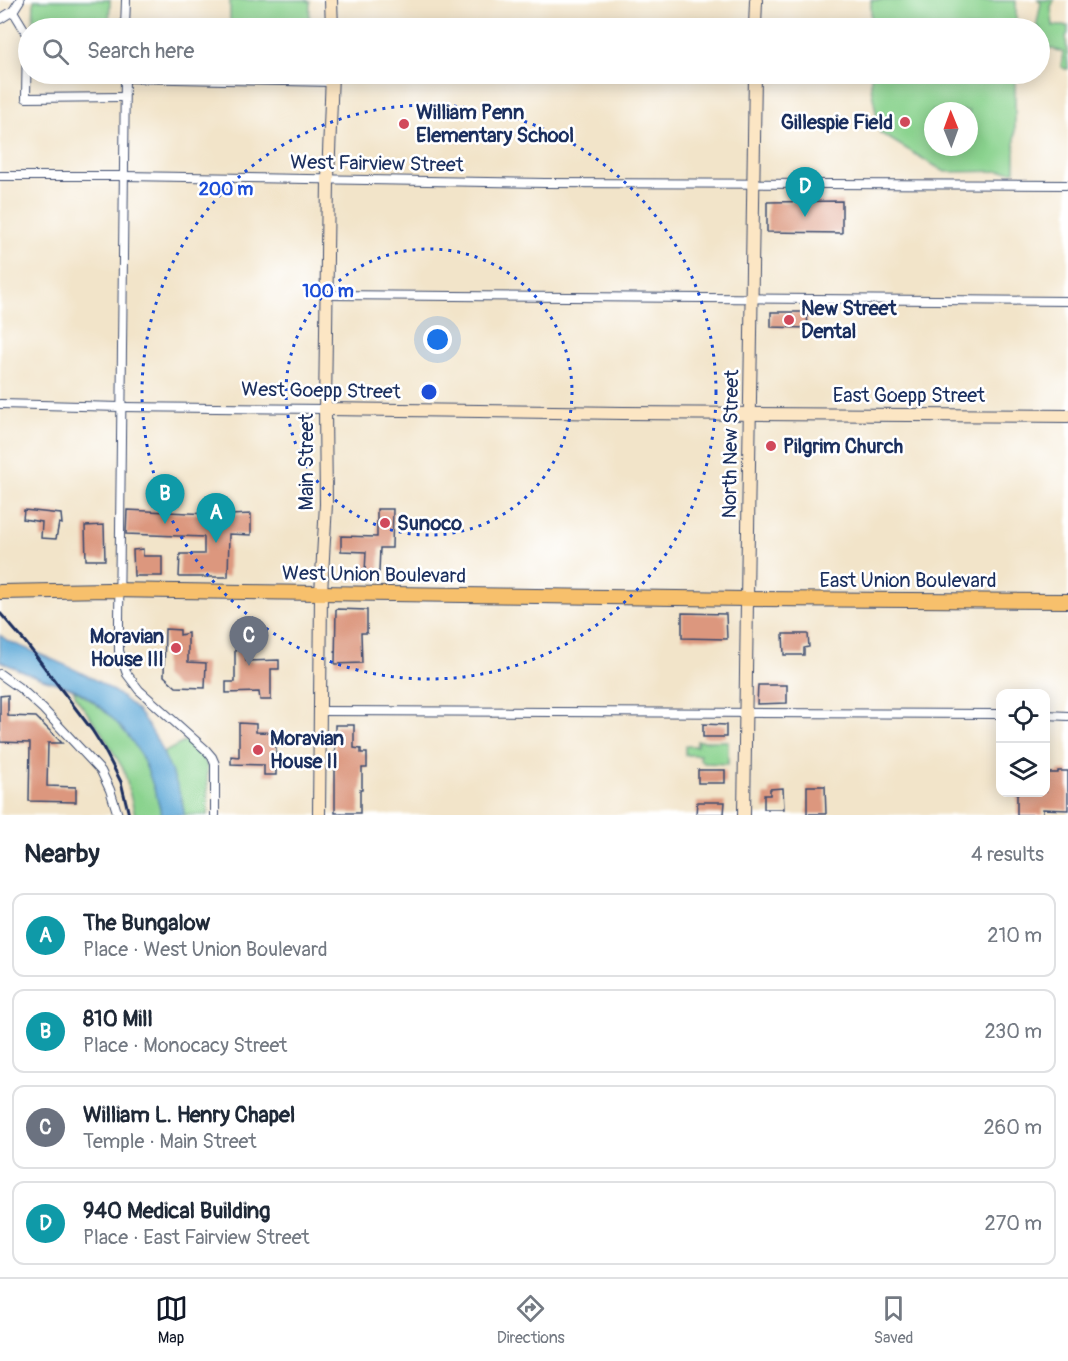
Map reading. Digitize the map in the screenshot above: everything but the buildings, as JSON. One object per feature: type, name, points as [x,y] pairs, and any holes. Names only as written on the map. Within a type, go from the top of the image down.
[{"type":"main road","name":"West Union Boulevard","points":[[0,592],[120,591],[747,598]]},
{"type":"main road","name":"East Union Boulevard","points":[[747,598],[1068,601]]},
{"type":"street","points":[[0,19],[13,11],[20,0]]},
{"type":"street","points":[[126,0],[126,18]]},
{"type":"street","points":[[332,0],[332,18]]},
{"type":"street","points":[[755,18],[756,0]]},
{"type":"street","points":[[13,11],[18,19]]},
{"type":"street","points":[[26,84],[26,98],[124,97]]},
{"type":"street","points":[[125,84],[120,651],[125,670],[139,690],[212,757],[215,768],[215,815]]},
{"type":"street","name":"Main Street","points":[[320,815],[321,593],[326,504],[328,179],[332,84]]},
{"type":"street","name":"North New Street","points":[[744,815],[754,84]]},
{"type":"street","name":"West Fairview Street","points":[[0,176],[545,183],[1068,185]]},
{"type":"street","points":[[327,295],[1068,301]]},
{"type":"street","name":"West Goepp Street","points":[[0,404],[750,414]]},
{"type":"street","name":"East Goepp Street","points":[[750,414],[1068,416]]},
{"type":"street","points":[[0,674],[43,709],[101,771],[118,815]]},
{"type":"street","points":[[321,711],[996,714]]},
{"type":"street","points":[[1050,715],[1068,716]]},
{"type":"green space","points":[[34,0],[110,0],[109,18],[33,18]]},
{"type":"green space","points":[[230,0],[306,0],[310,2],[309,18],[230,18]]},
{"type":"green space","points":[[871,0],[1016,1],[1016,18],[871,18]]},
{"type":"green space","points":[[1038,0],[1054,0],[1051,7],[1053,26],[1068,26],[1066,37],[1068,69],[1061,66],[1063,52],[1050,48],[1050,18],[1038,18],[1041,3]]},
{"type":"green space","name":"Gillespie Field","points":[[871,84],[1015,84],[1015,171],[945,172],[880,133]]},
{"type":"green space","points":[[73,689],[92,701],[128,734],[140,753],[150,776],[162,815],[135,815],[124,770],[100,730],[77,699]]},
{"type":"green space","points":[[186,741],[204,759],[207,766],[208,815],[184,815],[183,802],[163,753]]},
{"type":"green space","points":[[697,741],[728,741],[728,764],[704,763],[700,760],[700,755],[685,755],[685,746],[697,746]]},
{"type":"water","points":[[0,635],[8,641],[81,672],[117,693],[131,705],[147,723],[159,745],[178,788],[184,815],[162,815],[150,776],[140,754],[111,717],[74,689],[0,661]]},
{"type":"railway","points":[[0,613],[26,643],[92,730],[121,782],[129,815]]},
{"type":"place","name":"Gillespie Field","points":[[905,122]]},
{"type":"place","name":"William Penn Elementary School","points":[[404,124]]},
{"type":"place","name":"940 Medical Building","points":[[805,217]]},
{"type":"place","name":"New Street Dental","points":[[789,320]]},
{"type":"place","name":"Pilgrim Church","points":[[771,446]]},
{"type":"place","name":"Sunoco","points":[[385,523]]},
{"type":"place","name":"810 Mill","points":[[165,524]]},
{"type":"place","name":"The Bungalow","points":[[216,543]]},
{"type":"place","name":"Moravian House III","points":[[176,648]]},
{"type":"place","name":"William L. Henry Chapel","points":[[249,666]]},
{"type":"place","name":"Moravian House II","points":[[258,750]]}]
